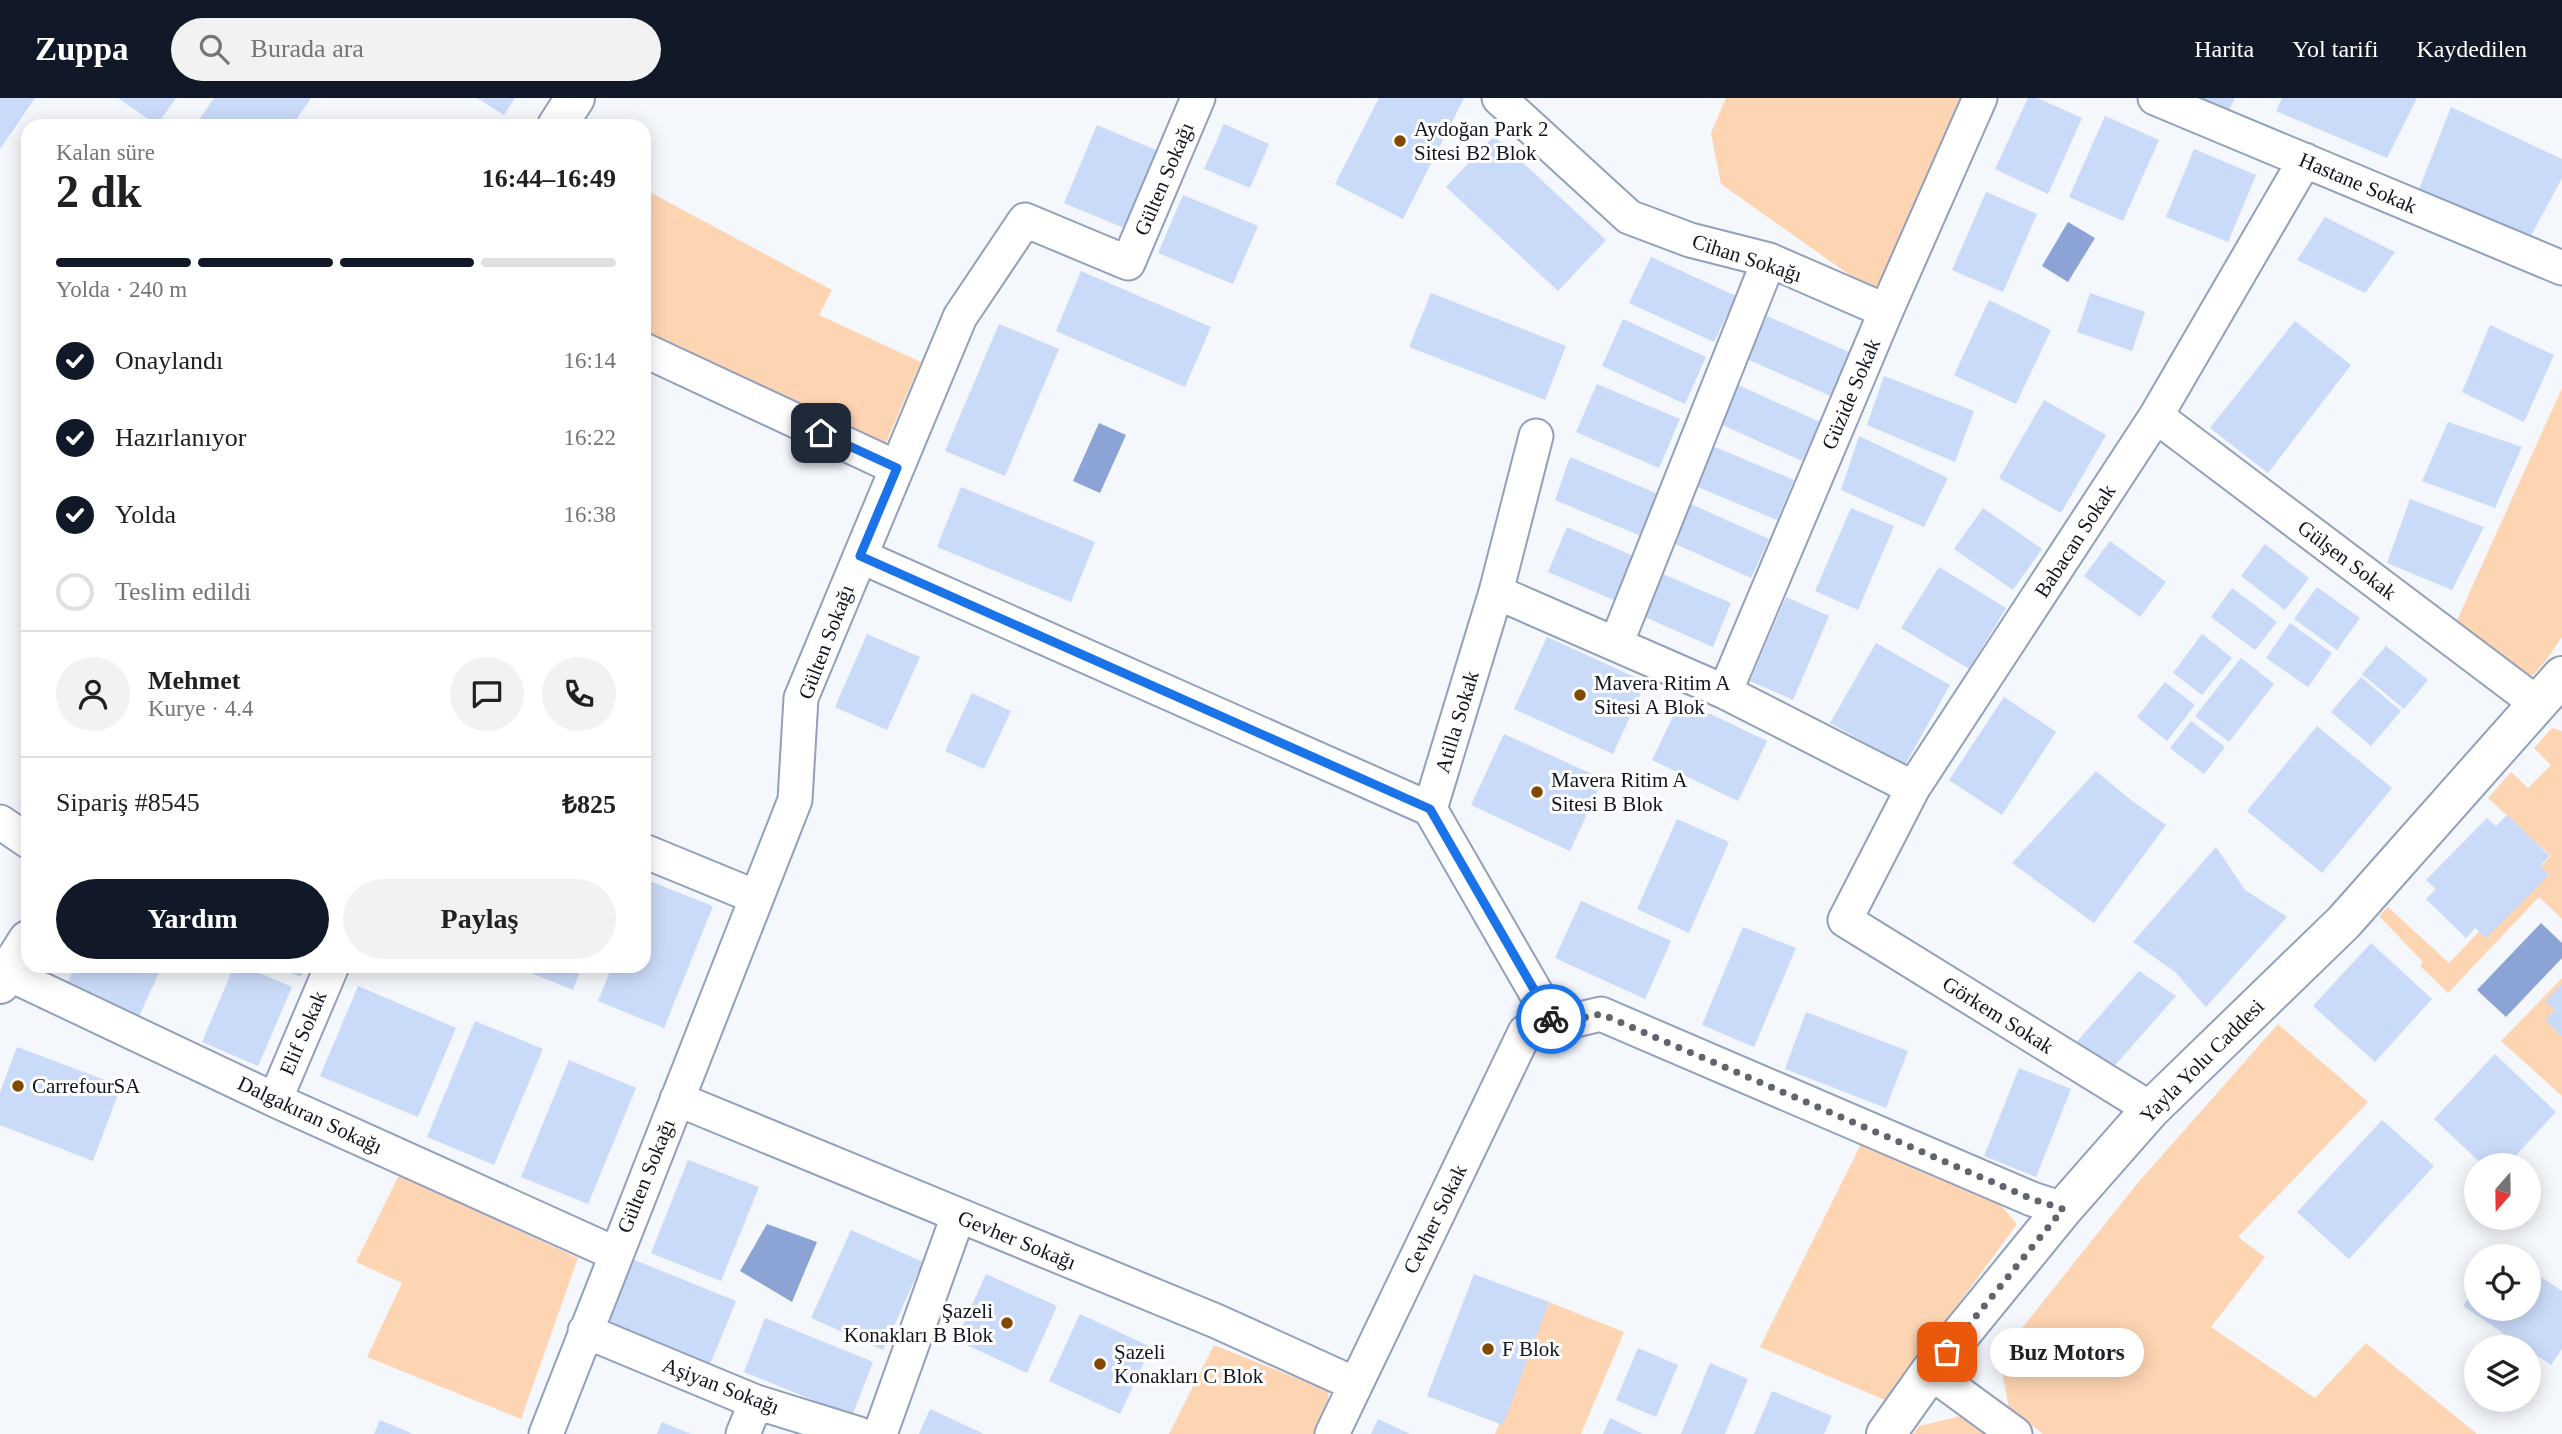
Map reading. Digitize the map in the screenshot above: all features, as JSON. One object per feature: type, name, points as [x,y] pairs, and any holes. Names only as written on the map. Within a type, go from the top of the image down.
[{"type":"street","name":"Gülten Sokağı","points":[[546,1434],[794,800],[801,698],[960,317],[1025,220],[1128,263],[1198,98]]},
{"type":"street","name":"Cihan Sokağı","points":[[1499,98],[1629,217],[1690,240],[1769,260],[1886,311]]},
{"type":"street","name":"Güzide Sokak","points":[[1725,692],[1886,311],[1980,98]]},
{"type":"street","name":"Hastane Sokak","points":[[2155,98],[2562,268]]},
{"type":"street","name":"Babacan Sokak","points":[[1845,920],[1913,788],[2156,416],[2305,160]]},
{"type":"street","points":[[1616,645],[1769,260]]},
{"type":"street","points":[[651,353],[897,468]]},
{"type":"street","name":"Gülşen Sokak","points":[[2156,416],[2554,694]]},
{"type":"street","name":"Atilla Sokak","points":[[1430,809],[1496,593],[1536,436]]},
{"type":"street","points":[[860,556],[1430,809],[1554,1024]]},
{"type":"street","points":[[1496,593],[1725,692],[1913,788]]},
{"type":"street","name":"Yayla Yolu Caddesi","points":[[1886,1434],[1930,1372],[2063,1209],[2151,1109],[2344,922],[2554,694]]},
{"type":"street","points":[[0,822],[21,836]]},
{"type":"street","points":[[651,854],[756,897]]},
{"type":"street","name":"Görkem Sokak","points":[[1845,920],[2151,1109]]},
{"type":"street","points":[[4,979],[21,951]]},
{"type":"street","name":"Elif Sokak","points":[[275,1100],[328,973]]},
{"type":"street","name":"Dalgakıran Sokağı","points":[[4,979],[616,1254]]},
{"type":"street","name":"Cevher Sokak","points":[[1332,1434],[1525,1032],[1601,1014],[2032,1199],[2063,1209]]},
{"type":"street","name":"Gevher Sokağı","points":[[677,1099],[1216,1321],[1355,1384]]},
{"type":"street","points":[[880,1434],[958,1216]]},
{"type":"street","name":"Aşiyan Sokağı","points":[[585,1331],[756,1402],[859,1434]]},
{"type":"street","points":[[1930,1372],[2015,1434]]},
{"type":"street","points":[[743,1434],[756,1402]]},
{"type":"shaded area","points":[[1726,98],[1961,98],[1882,282],[1871,290],[1721,184],[1711,133]]},
{"type":"shaded area","points":[[651,193],[832,290],[819,315],[921,362],[882,452],[651,344]]},
{"type":"shaded area","points":[[2562,388],[2562,637],[2533,675],[2523,675],[2453,629]]},
{"type":"shaded area","points":[[2552,728],[2562,731],[2562,919],[2539,897],[2448,993],[2420,966],[2423,962],[2379,916],[2388,907],[2449,963],[2551,856],[2488,798],[2511,772],[2528,788],[2551,765],[2534,748]]},
{"type":"shaded area","points":[[2562,978],[2562,1096],[2501,1041]]},
{"type":"shaded area","points":[[2278,1024],[2368,1102],[2238,1237],[2265,1257],[2211,1327],[2315,1398],[2366,1343],[2477,1434],[2043,1434],[2009,1408],[1999,1357],[2136,1185]]},
{"type":"shaded area","points":[[1862,1142],[1997,1201],[2017,1224],[1887,1401],[1760,1347]]},
{"type":"shaded area","points":[[399,1175],[578,1258],[521,1419],[367,1357],[402,1283],[356,1262]]},
{"type":"shaded area","points":[[1549,1302],[1624,1332],[1581,1434],[1495,1434]]},
{"type":"shaded area","points":[[1214,1345],[1329,1391],[1326,1410],[1316,1434],[1169,1434]]},
{"type":"shaded area","points":[[1969,1414],[1996,1434],[1913,1434],[1919,1426]]},
{"type":"water","points":[[2068,222],[2095,238],[2068,282],[2042,266]]},
{"type":"water","points":[[1099,423],[1126,435],[1100,493],[1073,481]]},
{"type":"water","points":[[2541,923],[2562,943],[2562,958],[2506,1017],[2477,990]]},
{"type":"water","points":[[767,1224],[817,1242],[792,1302],[740,1271]]},
{"type":"building","points":[[0,98],[35,98],[0,149]]},
{"type":"building","points":[[118,98],[176,98],[161,119],[148,119]]},
{"type":"building","points":[[214,98],[311,98],[297,119],[200,119]]},
{"type":"building","points":[[477,98],[515,98],[504,115]]},
{"type":"building","name":"Aydoğan Park 2 Sitesi B2 Blok","points":[[1379,98],[1464,98],[1403,219],[1335,184]]},
{"type":"building","points":[[2028,98],[2037,98],[2082,118],[2048,194],[1995,169]]},
{"type":"building","points":[[2198,98],[2235,98],[2228,112]]},
{"type":"building","points":[[2282,98],[2417,98],[2387,158],[2276,111]]},
{"type":"building","points":[[2451,107],[2562,159],[2562,178],[2525,247],[2414,202]]},
{"type":"building","points":[[2105,116],[2159,140],[2123,221],[2069,197]]},
{"type":"building","points":[[1224,124],[1269,144],[1250,188],[1204,169]]},
{"type":"building","points":[[1097,125],[1161,152],[1129,230],[1064,203]]},
{"type":"building","points":[[1494,136],[1606,240],[1558,291],[1446,187]]},
{"type":"building","points":[[2194,149],[2256,175],[2228,242],[2166,217]]},
{"type":"building","points":[[1986,192],[2037,214],[2003,292],[1952,270]]},
{"type":"building","points":[[1183,195],[1258,226],[1233,284],[1158,253]]},
{"type":"building","points":[[2325,217],[2395,252],[2365,293],[2297,260]]},
{"type":"building","points":[[1651,257],[1736,296],[1714,342],[1629,303]]},
{"type":"building","points":[[1081,271],[1211,327],[1185,387],[1056,331]]},
{"type":"building","points":[[1431,293],[1566,346],[1545,400],[1409,347]]},
{"type":"building","points":[[2090,293],[2145,312],[2132,351],[2077,332]]},
{"type":"building","points":[[1989,300],[2051,330],[2016,404],[1954,375]]},
{"type":"building","points":[[1767,316],[1851,353],[1831,396],[1747,359]]},
{"type":"building","points":[[1623,319],[1706,357],[1685,404],[1602,366]]},
{"type":"building","points":[[2295,321],[2351,365],[2268,473],[2210,428]]},
{"type":"building","points":[[999,324],[1059,349],[1005,476],[945,451]]},
{"type":"building","points":[[2490,325],[2554,355],[2524,422],[2462,392]]},
{"type":"building","points":[[1884,376],[1974,411],[1955,462],[1867,425]]},
{"type":"building","points":[[1597,384],[1680,419],[1659,468],[1576,432]]},
{"type":"building","points":[[1736,384],[1820,422],[1802,461],[1718,423]]},
{"type":"building","points":[[2044,400],[2106,435],[2061,513],[1999,478]]},
{"type":"building","points":[[2448,422],[2522,447],[2495,508],[2422,481]]},
{"type":"building","points":[[1859,436],[1948,478],[1924,527],[1841,490]]},
{"type":"building","points":[[1710,445],[1794,480],[1777,520],[1693,485]]},
{"type":"building","points":[[1570,457],[1658,494],[1641,536],[1555,500]]},
{"type":"building","points":[[961,487],[1095,542],[1071,602],[937,547]]},
{"type":"building","points":[[2410,499],[2484,527],[2452,590],[2387,563]]},
{"type":"building","points":[[1686,502],[1769,539],[1751,578],[1669,541]]},
{"type":"building","points":[[1851,508],[1894,526],[1858,610],[1815,591]]},
{"type":"building","points":[[1983,508],[2042,549],[2013,590],[1954,549]]},
{"type":"building","points":[[1567,527],[1640,559],[1621,603],[1548,572]]},
{"type":"building","points":[[2110,541],[2166,582],[2140,617],[2084,576]]},
{"type":"building","points":[[2265,544],[2309,578],[2285,610],[2241,576]]},
{"type":"building","points":[[1939,567],[2006,608],[1969,669],[1901,628]]},
{"type":"building","points":[[1658,572],[1731,603],[1713,647],[1640,615]]},
{"type":"building","points":[[2317,587],[2360,618],[2337,650],[2294,619]]},
{"type":"building","points":[[2232,588],[2277,622],[2255,650],[2211,617]]},
{"type":"building","points":[[1786,597],[1829,616],[1793,700],[1750,681]]},
{"type":"building","points":[[2290,623],[2332,653],[2308,687],[2266,658]]},
{"type":"building","points":[[867,634],[920,657],[887,730],[835,707]]},
{"type":"building","points":[[2202,634],[2232,658],[2202,695],[2173,673]]},
{"type":"building","name":"Mavera Ritim A Sitesi A Blok","points":[[1547,637],[1646,682],[1613,754],[1514,709]]},
{"type":"building","points":[[1876,643],[1950,685],[1905,765],[1830,723]]},
{"type":"building","points":[[2386,646],[2428,680],[2404,709],[2362,674]]},
{"type":"building","points":[[2241,658],[2274,684],[2229,742],[2195,716]]},
{"type":"building","points":[[2361,677],[2401,711],[2371,746],[2331,712]]},
{"type":"building","points":[[2165,682],[2195,705],[2167,741],[2137,717]]},
{"type":"building","points":[[972,693],[1011,711],[984,769],[945,751]]},
{"type":"building","points":[[2004,697],[2056,732],[2002,815],[1949,780]]},
{"type":"building","points":[[1681,700],[1767,741],[1738,801],[1652,760]]},
{"type":"building","points":[[2191,721],[2225,747],[2204,774],[2170,748]]},
{"type":"building","points":[[2317,726],[2392,788],[2322,873],[2247,811]]},
{"type":"building","name":"Mavera Ritim A Sitesi B Blok","points":[[1504,734],[1603,779],[1570,851],[1471,805]]},
{"type":"building","points":[[2096,771],[2166,825],[2094,923],[2012,863]]},
{"type":"building","points":[[2507,815],[2550,856],[2540,866],[2549,875],[2486,938],[2475,928],[2466,938],[2426,899],[2436,889],[2426,880],[2487,818],[2496,826]]},
{"type":"building","points":[[1677,819],[1729,842],[1689,933],[1637,909]]},
{"type":"building","points":[[2216,847],[2245,890],[2287,917],[2206,1007],[2175,972],[2133,942]]},
{"type":"building","points":[[651,882],[713,906],[664,1028],[598,1001],[609,973],[651,973]]},
{"type":"building","points":[[1581,901],[1671,941],[1645,999],[1555,958]]},
{"type":"building","points":[[1743,927],[1796,948],[1754,1047],[1702,1025]]},
{"type":"building","points":[[2371,943],[2432,999],[2375,1062],[2313,1006]]},
{"type":"building","points":[[2139,971],[2176,996],[2110,1071],[2074,1045]]},
{"type":"building","points":[[72,973],[159,973],[137,1021],[65,988]]},
{"type":"building","points":[[231,973],[259,973],[292,987],[258,1066],[202,1042]]},
{"type":"building","points":[[531,973],[579,973],[573,990]]},
{"type":"building","points":[[2562,984],[2562,1036],[2545,1020],[2555,1010],[2545,1001]]},
{"type":"building","points":[[358,986],[456,1028],[418,1117],[320,1076]]},
{"type":"building","points":[[1806,1012],[1908,1051],[1886,1108],[1785,1069]]},
{"type":"building","points":[[475,1021],[543,1049],[494,1165],[427,1137]]},
{"type":"building","points":[[17,1047],[121,1086],[93,1161],[0,1125],[0,1092]]},
{"type":"building","points":[[2495,1054],[2556,1112],[2518,1153],[2470,1153],[2434,1119]]},
{"type":"building","points":[[569,1060],[636,1088],[588,1204],[521,1177]]},
{"type":"building","points":[[2019,1068],[2071,1089],[2036,1177],[1984,1156]]},
{"type":"building","points":[[2382,1120],[2434,1166],[2349,1259],[2297,1212]]},
{"type":"building","points":[[688,1160],[759,1187],[721,1281],[651,1253]]},
{"type":"building","points":[[851,1230],[923,1262],[883,1350],[811,1318]]},
{"type":"building","points":[[632,1259],[736,1301],[707,1372],[603,1330]]},
{"type":"building","name":"Şazeli Konakları B Blok","points":[[986,1274],[1057,1306],[1027,1373],[956,1340]]},
{"type":"building","name":"F Blok","points":[[1474,1274],[1549,1302],[1503,1425],[1427,1396]]},
{"type":"building","points":[[2541,1277],[2562,1291],[2562,1349],[2551,1365],[2541,1358],[2541,1335],[2506,1335],[2485,1321],[2541,1321]]},
{"type":"building","name":"Şazeli Konakları C Blok","points":[[1080,1314],[1151,1347],[1120,1414],[1049,1381]]},
{"type":"building","points":[[765,1318],[873,1362],[852,1416],[744,1372]]},
{"type":"building","points":[[1638,1348],[1678,1365],[1656,1417],[1616,1400]]},
{"type":"building","points":[[1710,1363],[1748,1379],[1725,1434],[1681,1434]]},
{"type":"building","points":[[1772,1391],[1832,1416],[1824,1434],[1754,1434]]},
{"type":"building","points":[[930,1409],[984,1434],[919,1434]]},
{"type":"building","points":[[1610,1418],[1643,1434],[1603,1434]]},
{"type":"building","points":[[1378,1419],[1410,1434],[1371,1434]]},
{"type":"building","points":[[380,1420],[413,1434],[374,1434]]},
{"type":"building","points":[[662,1422],[691,1434],[657,1434]]},
{"type":"way so far","points":[[1551,1019],[1554,1024],[1601,1014],[2032,1199],[2063,1209],[1947,1352]]},
{"type":"place","name":"Aydoğan Park 2 Sitesi B2 Blok","points":[[1400,141]]},
{"type":"place","name":"Mavera Ritim A Sitesi A Blok","points":[[1580,695]]},
{"type":"place","name":"Mavera Ritim A Sitesi B Blok","points":[[1537,792]]},
{"type":"place","name":"CarrefourSA","points":[[18,1086]]},
{"type":"place","name":"Şazeli Konakları B Blok","points":[[1007,1323]]},
{"type":"place","name":"F Blok","points":[[1488,1349]]},
{"type":"place","name":"Buz Motors","points":[[1947,1352]]},
{"type":"place","name":"Şazeli Konakları C Blok","points":[[1100,1364]]},
{"type":"route","points":[[821,433],[897,468],[860,556],[1430,809],[1551,1019]]}]
